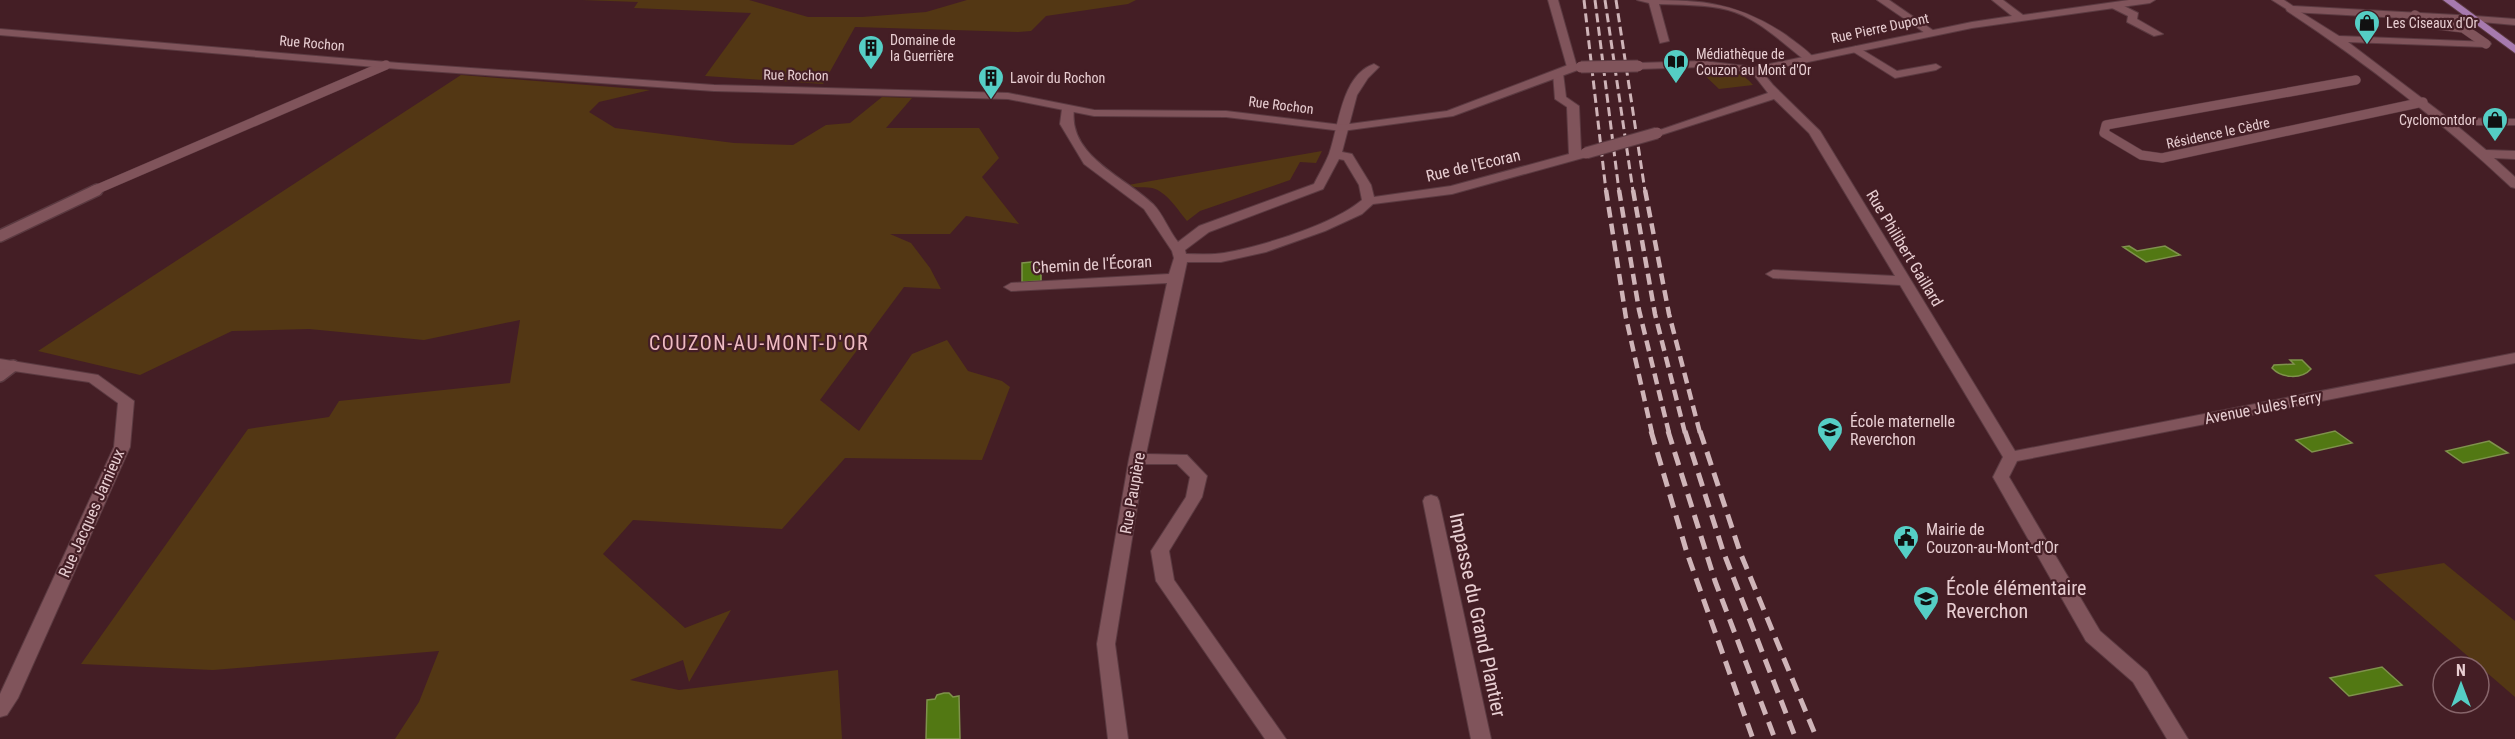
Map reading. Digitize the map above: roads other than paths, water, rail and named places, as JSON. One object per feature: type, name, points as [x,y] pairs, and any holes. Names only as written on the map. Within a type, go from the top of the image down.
[{"type":"main road","points":[[2448,0],[2515,50]]},
{"type":"street","points":[[1553,0],[1577,67]]},
{"type":"street","points":[[1642,0],[1708,3],[1740,11],[1778,34],[1809,58]]},
{"type":"street","points":[[1882,0],[1932,33]]},
{"type":"street","points":[[1997,0],[2019,17]]},
{"type":"street","name":"Rue Pierre Dupont","points":[[1577,67],[1703,64],[1755,70],[2019,17],[2150,0]]},
{"type":"street","points":[[2277,0],[2339,39],[2389,75],[2446,121],[2515,184]]},
{"type":"street","points":[[1653,1],[1664,41]]},
{"type":"street","points":[[2114,4],[2134,15],[2131,20],[2158,34]]},
{"type":"street","points":[[2291,9],[2515,22]]},
{"type":"street","name":"Rue Rochon","points":[[0,32],[386,65],[714,88],[1008,96],[1094,114],[1259,116],[1342,128],[1449,114],[1577,67]]},
{"type":"street","points":[[2339,39],[2486,44]]},
{"type":"street","points":[[1856,49],[1895,75],[1936,67]]},
{"type":"street","points":[[1068,109],[1066,124],[1088,161],[1149,207],[1180,254],[1204,229],[1319,186],[1335,155],[1348,101],[1359,78],[1374,67]]},
{"type":"street","name":"Rue Philibert Gaillard","points":[[1755,70],[1774,95],[1800,115],[1814,131],[2011,457]]},
{"type":"street","points":[[1558,73],[1561,99],[1573,106],[1580,154]]},
{"type":"street","name":"Rue de l'Ecoran","points":[[1180,254],[1221,258],[1261,249],[1320,228],[1357,211],[1370,201],[1452,190],[1657,132],[1774,95]]},
{"type":"street","points":[[2446,121],[2515,122]]},
{"type":"street","points":[[2483,154],[2515,154]]},
{"type":"street","points":[[1335,155],[1348,157],[1365,185],[1370,201]]},
{"type":"street","name":"Rue Paupière","points":[[1118,739],[1106,644],[1137,459],[1180,254]]},
{"type":"street","points":[[1773,274],[1905,281]]},
{"type":"street","name":"Chemin de l'Écoran","points":[[1011,287],[1175,278]]},
{"type":"street","name":"Avenue Jules Ferry","points":[[2011,457],[2515,358]]},
{"type":"street","name":"Rue Jacques Jarnieux","points":[[0,710],[8,698],[122,447],[126,401],[93,378],[4,369]]},
{"type":"street","points":[[2011,457],[2001,477],[2093,636],[2140,677],[2178,739]]},
{"type":"street","points":[[1137,459],[1181,459],[1199,476],[1194,497],[1160,551],[1165,581],[1276,739]]},
{"type":"street","name":"Impasse du Grand Plantier","points":[[1431,501],[1481,739]]},
{"type":"lane","points":[[2415,15],[2429,24],[2463,28],[2486,44]]},
{"type":"lane","points":[[0,236],[100,188],[386,65]]},
{"type":"lane","name":"Résidence le Cèdre","points":[[2356,80],[2106,125],[2104,133],[2141,155],[2162,158],[2423,102]]},
{"type":"railway","points":[[1584,0],[1606,191]]},
{"type":"railway","points":[[1595,0],[1619,191]]},
{"type":"railway","points":[[1605,0],[1633,191]]},
{"type":"railway","points":[[1616,0],[1645,191]]},
{"type":"railway","points":[[1606,190],[1626,318],[1652,433]]},
{"type":"railway","points":[[1619,190],[1639,310],[1669,433]]},
{"type":"railway","points":[[1633,190],[1655,314],[1685,433]]},
{"type":"railway","points":[[1645,190],[1669,314],[1700,433]]},
{"type":"railway","points":[[1651,431],[1687,553],[1753,739]]},
{"type":"railway","points":[[1668,431],[1715,581],[1775,739]]},
{"type":"railway","points":[[1685,431],[1723,551],[1796,739]]},
{"type":"railway","points":[[1700,431],[1740,552],[1817,739]]},
{"type":"place","name":"Les Ciseaux d'Or","points":[[2367,46]]},
{"type":"place","name":"Domaine de la Guerrière","points":[[871,71]]},
{"type":"place","name":"Médiathèque de Couzon au Mont d'Or","points":[[1676,85]]},
{"type":"place","name":"Lavoir du Rochon","points":[[991,101]]},
{"type":"place","name":"Cyclomontdor","points":[[2495,143]]},
{"type":"place","name":"École maternelle Reverchon","points":[[1830,453]]},
{"type":"place","name":"Mairie de Couzon-au-Mont-d'Or","points":[[1906,561]]},
{"type":"place","name":"École élémentaire Reverchon","points":[[1926,622]]},
{"type":"district","name":"COUZON-AU-MONT-D'OR","points":[[759,343]]}]
